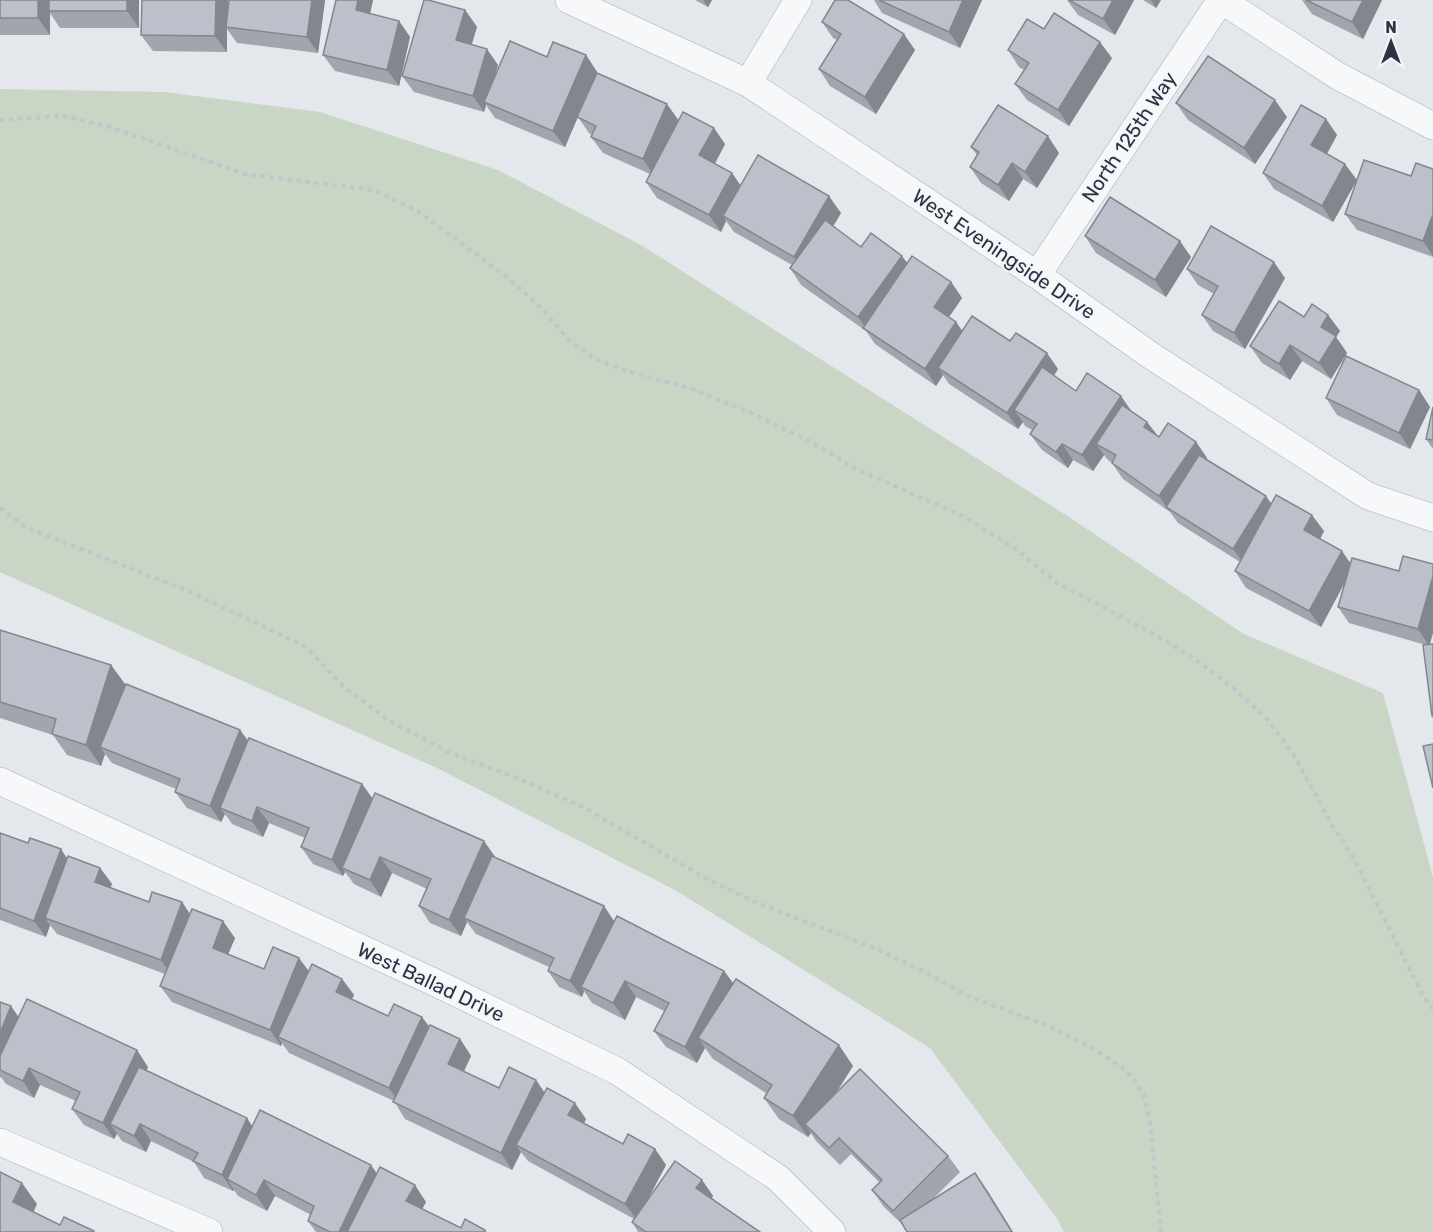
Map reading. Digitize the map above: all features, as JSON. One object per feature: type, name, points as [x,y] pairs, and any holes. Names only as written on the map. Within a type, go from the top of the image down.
[{"type":"street","name":"West Eveningside Drive","points":[[569,0],[748,83],[1037,275],[1150,355],[1368,496],[1433,518]]},
{"type":"street","points":[[748,83],[798,0]]},
{"type":"street","points":[[1221,0],[1338,76],[1433,126]]},
{"type":"street","name":"North 125th Way","points":[[1037,275],[1221,0]]},
{"type":"street","name":"West Ballad Drive","points":[[0,781],[415,973],[617,1071],[778,1178],[832,1232]]},
{"type":"street","points":[[0,1143],[209,1232]]},
{"type":"path","points":[[0,120],[63,116],[110,127],[158,146],[245,174],[373,190],[417,211],[512,281],[542,309],[568,339],[593,358],[623,370],[690,388],[806,439],[856,469],[963,516],[1014,548],[1057,583],[1163,639],[1198,661],[1238,692],[1269,721],[1295,757],[1332,825],[1353,857],[1422,994],[1433,1009]]},
{"type":"path","points":[[0,508],[27,528],[192,592],[306,647],[344,686],[388,720],[448,752],[517,778],[585,808],[705,878],[755,902],[879,950],[933,976],[965,995],[1051,1027],[1094,1049],[1127,1071],[1143,1095],[1150,1122],[1161,1232]]},
{"type":"green space","points":[[0,89],[164,92],[320,112],[498,170],[641,245],[1069,517],[1244,634],[1383,693],[1433,877],[1433,1232],[1064,1232],[1056,1217],[930,1048],[675,890],[439,769],[0,572]]},
{"type":"building","points":[[0,0],[38,0],[38,18],[0,18]]},
{"type":"building","points":[[49,0],[127,0],[127,11],[49,11]]},
{"type":"building","points":[[142,0],[216,0],[215,36],[141,35]]},
{"type":"building","points":[[229,0],[312,0],[307,37],[226,27]]},
{"type":"building","points":[[336,0],[358,0],[356,10],[399,21],[387,70],[323,55]]},
{"type":"building","points":[[424,0],[465,10],[456,40],[487,49],[473,96],[402,76]]},
{"type":"building","points":[[835,0],[848,0],[904,34],[865,97],[819,69],[841,34],[822,22]]},
{"type":"building","points":[[879,0],[963,0],[949,32]]},
{"type":"building","points":[[1069,0],[1113,0],[1103,19]]},
{"type":"building","points":[[1306,0],[1363,0],[1352,22]]},
{"type":"building","points":[[1054,13],[1100,42],[1058,110],[1015,84],[1029,63],[1008,50],[1027,19],[1044,29]]},
{"type":"building","points":[[510,41],[547,57],[553,42],[586,55],[553,131],[484,102]]},
{"type":"building","points":[[1208,56],[1275,100],[1244,148],[1176,103]]},
{"type":"building","points":[[597,73],[667,104],[643,159],[591,137],[596,126],[577,117]]},
{"type":"building","points":[[998,105],[1048,136],[1025,172],[1012,163],[998,185],[970,167],[979,152],[971,147]]},
{"type":"building","points":[[1301,105],[1326,119],[1311,145],[1345,164],[1322,206],[1263,173]]},
{"type":"building","points":[[683,112],[714,128],[699,155],[732,173],[709,215],[646,182]]},
{"type":"building","points":[[758,155],[829,196],[794,257],[723,216]]},
{"type":"building","points":[[1364,160],[1411,176],[1416,163],[1433,169],[1433,214],[1423,241],[1345,214]]},
{"type":"building","points":[[1110,197],[1180,241],[1155,280],[1085,236]]},
{"type":"building","points":[[825,220],[861,247],[871,233],[902,256],[858,317],[790,268]]},
{"type":"building","points":[[1211,226],[1274,262],[1234,333],[1202,315],[1218,286],[1187,269]]},
{"type":"building","points":[[912,256],[951,282],[934,307],[956,322],[925,369],[863,328]]},
{"type":"building","points":[[1279,301],[1304,317],[1312,304],[1328,315],[1321,327],[1336,336],[1319,363],[1290,345],[1279,364],[1250,346]]},
{"type":"building","points":[[972,316],[1010,341],[1016,333],[1047,353],[1007,413],[938,368]]},
{"type":"building","points":[[1346,356],[1419,390],[1399,433],[1326,398]]},
{"type":"building","points":[[1042,367],[1076,391],[1087,373],[1121,396],[1082,455],[1062,444],[1056,452],[1030,434],[1037,424],[1014,410]]},
{"type":"building","points":[[1122,405],[1147,422],[1144,427],[1159,437],[1168,423],[1196,442],[1159,496],[1112,463],[1116,455],[1096,444]]},
{"type":"building","points":[[1433,407],[1433,440],[1426,439]]},
{"type":"building","points":[[1199,455],[1266,496],[1233,549],[1166,507]]},
{"type":"building","points":[[1276,495],[1312,515],[1304,530],[1342,551],[1309,611],[1235,571]]},
{"type":"building","points":[[1403,556],[1433,564],[1433,576],[1418,629],[1338,607],[1352,558],[1399,571]]},
{"type":"building","points":[[0,630],[111,665],[86,745],[52,734],[56,719],[0,702]]},
{"type":"building","points":[[1433,644],[1433,716],[1432,716],[1423,645]]},
{"type":"building","points":[[126,684],[240,730],[210,806],[175,792],[180,779],[100,747]]},
{"type":"building","points":[[249,738],[362,784],[332,860],[301,847],[309,828],[257,807],[252,821],[220,808]]},
{"type":"building","points":[[1433,744],[1433,788],[1423,746]]},
{"type":"building","points":[[375,793],[484,841],[449,920],[419,906],[431,879],[380,857],[370,880],[342,868]]},
{"type":"building","points":[[0,833],[28,843],[30,838],[61,849],[34,921],[0,908]]},
{"type":"building","points":[[68,856],[100,868],[95,882],[149,902],[152,892],[182,902],[161,960],[45,918]]},
{"type":"building","points":[[492,856],[604,906],[570,981],[548,971],[554,958],[464,918]]},
{"type":"building","points":[[192,909],[223,921],[213,948],[264,969],[273,947],[299,958],[270,1030],[160,986]]},
{"type":"building","points":[[617,916],[724,971],[685,1047],[654,1031],[669,1003],[625,981],[613,1003],[581,987]]},
{"type":"building","points":[[312,964],[342,979],[336,992],[388,1016],[394,1004],[422,1017],[389,1088],[278,1037]]},
{"type":"building","points":[[736,979],[839,1045],[793,1116],[764,1098],[772,1085],[698,1038]]},
{"type":"building","points":[[27,999],[137,1050],[103,1123],[72,1109],[80,1092],[29,1068],[23,1081],[0,1070],[0,1056]]},
{"type":"building","points":[[0,1002],[11,1006],[0,1033]]},
{"type":"building","points":[[430,1025],[460,1039],[448,1064],[499,1088],[509,1067],[536,1080],[501,1153],[393,1102]]},
{"type":"building","points":[[139,1067],[247,1118],[222,1175],[193,1161],[198,1153],[140,1124],[134,1136],[110,1124]]},
{"type":"building","points":[[860,1069],[948,1156],[893,1211],[872,1190],[882,1180],[839,1138],[829,1148],[805,1124]]},
{"type":"building","points":[[547,1088],[575,1103],[568,1115],[623,1144],[628,1134],[655,1149],[625,1204],[516,1145]]},
{"type":"building","points":[[260,1110],[371,1165],[339,1232],[330,1232],[308,1221],[314,1206],[264,1180],[256,1195],[227,1179]]},
{"type":"building","points":[[675,1161],[702,1180],[696,1188],[760,1232],[646,1232],[632,1222]]},
{"type":"building","points":[[380,1167],[415,1185],[406,1201],[461,1228],[465,1219],[485,1230],[484,1232],[347,1232]]},
{"type":"building","points":[[0,1172],[22,1183],[13,1202],[60,1225],[64,1217],[94,1231],[0,1232]]},
{"type":"building","points":[[975,1173],[1012,1232],[907,1232],[900,1220]]}]
